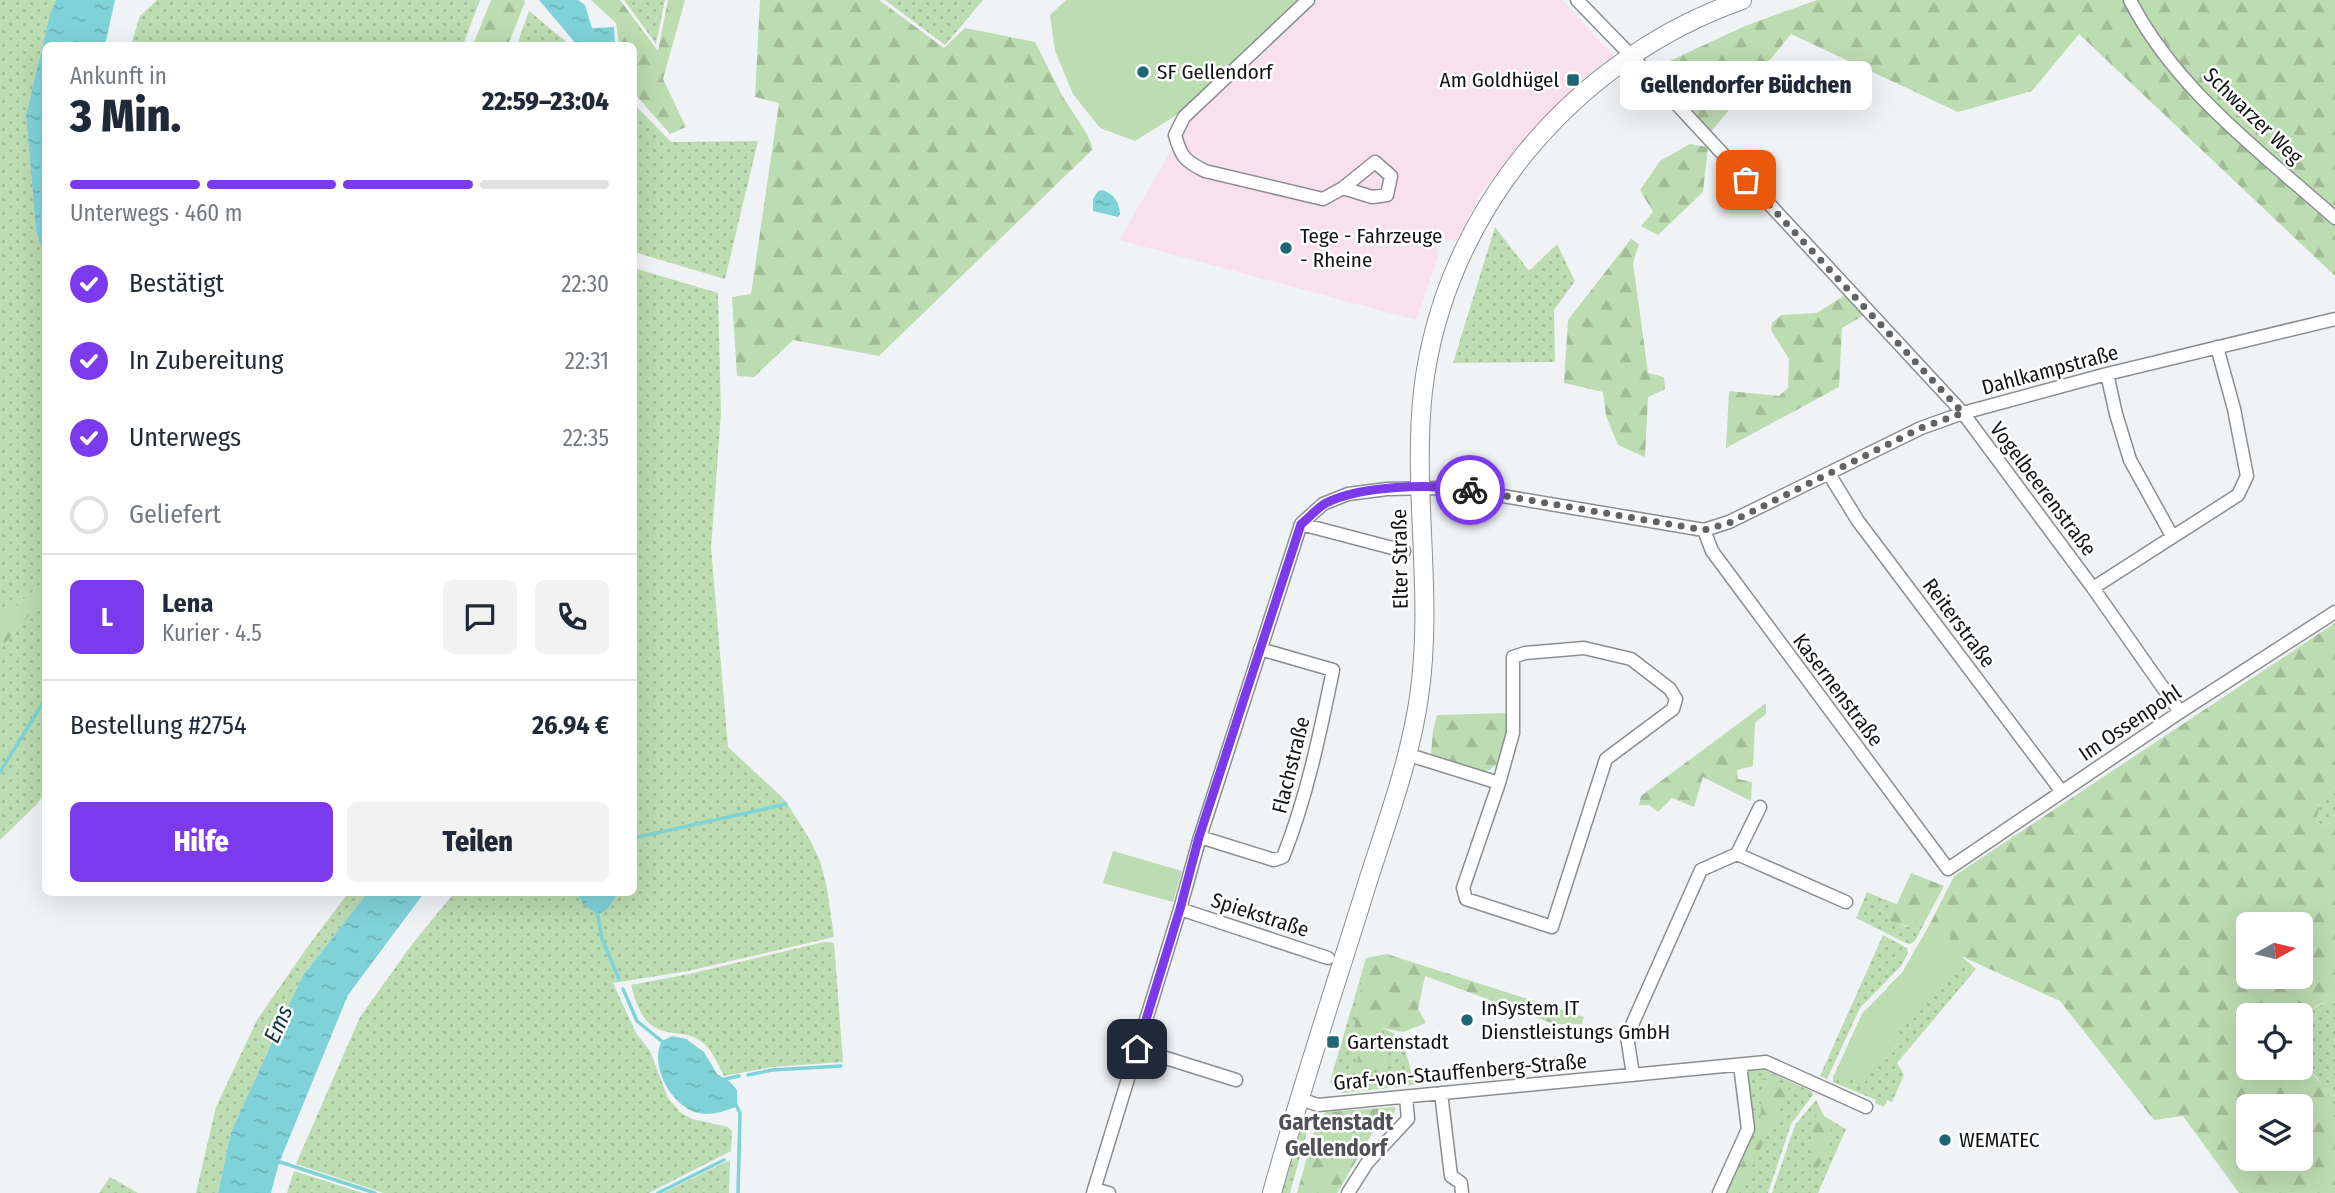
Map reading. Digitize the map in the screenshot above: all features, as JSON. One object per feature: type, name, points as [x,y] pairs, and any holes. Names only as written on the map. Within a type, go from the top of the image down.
[{"type":"main road","name":"Elter Straße","points":[[1272,1193],[1406,754],[1419,698],[1423,650],[1423,391],[1432,343],[1446,298],[1474,231],[1509,173],[1529,147],[1585,90],[1655,40],[1738,1]]},
{"type":"street","points":[[1308,0],[1184,117],[1175,135],[1180,151],[1188,163],[1205,171],[1323,199],[1343,188]]},
{"type":"street","points":[[1577,0],[1630,56]]},
{"type":"street","name":"Schwarzer Weg","points":[[2130,0],[2145,30],[2209,106],[2335,218]]},
{"type":"street","name":"Vogelbeerenstraße","points":[[1630,56],[1963,413],[2093,588],[2180,712]]},
{"type":"street","name":"Dahlkampstraße","points":[[1421,488],[1461,489],[1704,530],[1729,523],[1921,428],[1963,413],[2107,374],[2335,319]]},
{"type":"street","points":[[2093,588],[2238,495],[2247,476],[2234,409],[2217,347]]},
{"type":"street","points":[[2107,374],[2130,460],[2172,536]]},
{"type":"street","name":"Reiterstraße","points":[[1829,474],[1858,521],[2062,792]]},
{"type":"street","points":[[1301,524],[1323,504],[1348,494],[1421,488]]},
{"type":"street","points":[[1301,524],[1404,551]]},
{"type":"street","name":"Spiekstraße","points":[[1094,1191],[1180,909],[1199,837],[1301,524]]},
{"type":"street","name":"Kasernenstraße","points":[[1704,530],[1712,551],[1948,869]]},
{"type":"street","name":"Im Ossenpohl","points":[[1948,869],[2180,712],[2335,612]]},
{"type":"street","points":[[1584,648],[1620,656],[1631,659],[1670,689],[1676,699],[1673,709],[1606,759],[1552,927],[1466,899],[1463,888],[1499,783],[1513,733],[1513,657],[1525,653],[1584,648]]},
{"type":"street","name":"Flachstraße","points":[[1199,837],[1274,860],[1283,857],[1296,824],[1319,739],[1333,670],[1260,649]]},
{"type":"street","points":[[1406,754],[1499,783]]},
{"type":"street","points":[[1633,1075],[1627,1036],[1701,870],[1737,854],[1760,807]]},
{"type":"street","points":[[1737,854],[1846,902]]},
{"type":"street","name":"Spiekstraße","points":[[1180,909],[1328,958]]},
{"type":"street","points":[[1137,1049],[1236,1080]]},
{"type":"street","name":"Graf-von-Stauffenberg-Straße","points":[[1300,1099],[1318,1105],[1766,1062],[1866,1107]]},
{"type":"street","points":[[1719,1193],[1748,1129],[1740,1065]]},
{"type":"street","points":[[1441,1093],[1451,1176],[1461,1183],[1462,1193]]},
{"type":"street","points":[[1348,1193],[1367,1163],[1408,1119],[1406,1097]]},
{"type":"street","points":[[1094,1191],[1109,1193]]},
{"type":"shaded area","points":[[1313,0],[1562,0],[1616,58],[1550,116],[1484,188],[1456,241],[1441,239],[1437,246],[1438,257],[1416,320],[1119,240],[1180,135],[1187,118]]},
{"type":"green space","points":[[0,0],[56,0],[42,42],[26,115],[36,231],[42,247],[42,583],[0,621]]},
{"type":"green space","points":[[157,0],[480,0],[464,42],[132,42],[140,16]]},
{"type":"green space","points":[[491,0],[524,0],[509,42],[474,42]]},
{"type":"green space","points":[[591,0],[620,0],[658,51],[668,0],[685,0],[663,79],[686,127],[670,134],[637,96],[637,42],[619,42],[616,23]]},
{"type":"green space","points":[[624,0],[665,0],[656,44]]},
{"type":"green space","points":[[760,0],[879,0],[944,48],[965,28],[1035,42],[1093,149],[879,356],[793,340],[754,377],[737,376],[732,297],[751,294],[779,103],[755,97]]},
{"type":"green space","points":[[885,0],[983,0],[945,45]]},
{"type":"green space","name":"SF Gellendorf","points":[[1066,0],[1300,0],[1178,114],[1135,141],[1100,128],[1073,94],[1055,51],[1050,15]]},
{"type":"green space","points":[[1817,0],[2335,0],[2335,276],[2079,34],[2032,91],[1958,112],[1791,34],[1710,133],[1650,70],[1745,26]]},
{"type":"green space","points":[[529,11],[566,42],[518,42]]},
{"type":"green space","points":[[637,107],[671,142],[758,141],[725,279],[637,253]]},
{"type":"green space","points":[[1690,144],[1708,147],[1703,192],[1658,235],[1641,226],[1653,212],[1640,190],[1660,161]]},
{"type":"green space","points":[[1495,227],[1529,271],[1557,244],[1575,281],[1554,310],[1555,362],[1453,363]]},
{"type":"green space","points":[[1631,239],[1639,244],[1633,263],[1648,373],[1664,377],[1665,389],[1648,397],[1645,457],[1618,445],[1606,416],[1603,392],[1564,383],[1568,320]]},
{"type":"green space","points":[[637,269],[718,293],[721,414],[711,547],[728,747],[785,800],[810,840],[820,861],[827,888],[834,937],[688,971],[613,983],[636,1033],[650,1051],[668,1098],[680,1112],[692,1119],[728,1127],[732,1131],[731,1151],[649,1193],[384,1193],[296,1164],[360,1017],[413,943],[452,896],[579,896],[583,904],[610,907],[616,896],[637,896]]},
{"type":"green space","points":[[1848,293],[1868,313],[1842,328],[1839,387],[1726,448],[1729,391],[1779,396],[1788,388],[1789,359],[1771,330],[1772,323],[1781,315],[1817,313]]},
{"type":"green space","points":[[42,583],[42,605],[23,622],[0,650],[0,621]]},
{"type":"green space","points":[[42,605],[42,797],[0,840],[0,650],[23,622]]},
{"type":"green space","points":[[2335,623],[2335,787],[2320,803],[2316,822],[2324,825],[2335,821],[2335,1000],[2313,1009],[2313,1003],[2236,1003],[2236,1080],[2313,1080],[2313,1075],[2324,1085],[2329,1098],[2329,1116],[2335,1117],[2335,1193],[2239,1193],[2183,1116],[2154,1120],[2060,1001],[1950,951],[1950,936],[1929,926],[1954,876]]},
{"type":"green space","points":[[1766,703],[1766,714],[1755,723],[1753,766],[1737,770],[1738,779],[1752,782],[1751,801],[1703,777],[1694,807],[1672,798],[1658,812],[1649,805],[1639,805],[1641,796]]},
{"type":"green space","points":[[1509,713],[1504,748],[1497,764],[1491,769],[1483,771],[1431,754],[1437,715]]},
{"type":"green space","points":[[2335,787],[2335,821],[2324,825],[2316,822],[2320,803]]},
{"type":"green space","points":[[1113,851],[1182,871],[1173,902],[1103,883]]},
{"type":"green space","points":[[1911,873],[1944,886],[1931,910],[1927,909],[1914,923],[1907,926],[1888,920],[1893,903],[1897,904]]},
{"type":"green space","points":[[1867,892],[1893,903],[1888,920],[1907,927],[1927,909],[1931,910],[1915,941],[1906,943],[1856,918]]},
{"type":"green space","points":[[346,896],[365,896],[302,977],[231,1132],[218,1193],[196,1193],[216,1107],[257,1020]]},
{"type":"green space","points":[[1929,926],[1950,936],[1962,957],[1976,969],[1897,1063],[1904,1075],[1892,1102],[1887,1100],[1884,1107],[1875,1103],[1876,1100],[1833,1082],[1833,1077],[1862,1014],[1883,993],[1888,995],[1887,987],[1902,973]]},
{"type":"green space","points":[[1929,926],[1950,936],[1950,950],[1962,957],[1915,1018],[1904,1026],[1863,1085],[1836,1073],[1863,1013],[1902,973]]},
{"type":"green space","points":[[1883,935],[1907,948],[1908,953],[1901,966],[1860,1008],[1827,1079],[1820,1076]]},
{"type":"green space","points":[[824,942],[834,943],[843,1062],[772,1067],[724,1076],[704,1043],[687,1035],[664,1031],[649,1023],[636,1003],[631,985],[689,974]]},
{"type":"green space","points":[[1387,954],[1584,1017],[1582,1024],[1554,1024],[1425,976],[1418,1009],[1426,1023],[1403,1032],[1382,1028],[1381,1042],[1389,1077],[1359,1086],[1355,1082],[1359,1050],[1352,1040],[1366,958]]},
{"type":"green space","points":[[1366,958],[1352,1040],[1389,1077],[1381,1042],[1382,1028],[1390,1031],[1401,1041],[1413,1079],[1425,1079],[1423,1084],[1344,1093],[1339,1092],[1330,1082]]},
{"type":"green space","points":[[2335,1000],[2335,1117],[2329,1117],[2329,1098],[2318,1078],[2313,1075],[2313,1008]]},
{"type":"green space","points":[[1765,1070],[1813,1092],[1813,1095],[1791,1124],[1768,1193],[1725,1193],[1754,1130],[1748,1071]]},
{"type":"green space","points":[[1763,1078],[1789,1086],[1788,1091],[1739,1193],[1728,1193],[1760,1126]]},
{"type":"green space","points":[[1816,1100],[1824,1116],[1846,1129],[1818,1193],[1772,1193],[1795,1125]]},
{"type":"green space","points":[[1396,1107],[1393,1116],[1379,1122],[1337,1193],[1297,1193],[1317,1122],[1326,1112]]},
{"type":"green space","points":[[1817,1115],[1830,1125],[1831,1138],[1824,1158],[1812,1175],[1815,1139],[1811,1124]]},
{"type":"green space","points":[[1310,1121],[1290,1193],[1277,1193],[1299,1129],[1302,1124]]},
{"type":"green space","points":[[730,1160],[729,1193],[663,1193]]},
{"type":"green space","points":[[294,1171],[363,1193],[287,1193]]},
{"type":"green space","points":[[110,1177],[138,1193],[99,1193]]},
{"type":"water","points":[[56,0],[115,0],[106,42],[43,42]]},
{"type":"water","points":[[539,0],[578,0],[585,5],[592,28],[614,27],[615,42],[574,42]]},
{"type":"water","points":[[42,48],[42,248],[36,231],[26,115]]},
{"type":"water","points":[[1103,190],[1117,202],[1120,214],[1118,217],[1093,211],[1093,199],[1098,191]]},
{"type":"water","points":[[365,896],[422,896],[348,995],[279,1163],[271,1193],[218,1193],[231,1132],[302,977]]},
{"type":"water","points":[[579,896],[616,896],[607,909],[597,914],[583,904]]},
{"type":"water","points":[[672,1036],[686,1039],[704,1052],[717,1074],[737,1090],[737,1106],[704,1114],[689,1109],[672,1095],[658,1062],[662,1041]]},
{"type":"waterway","points":[[0,772],[42,704]]},
{"type":"waterway","points":[[637,837],[786,804]]},
{"type":"waterway","points":[[597,912],[602,939],[619,979]]},
{"type":"waterway","points":[[623,989],[637,1021],[664,1043]]},
{"type":"waterway","points":[[748,1075],[772,1070],[841,1066]]},
{"type":"waterway","points":[[725,1079],[739,1076]]},
{"type":"waterway","points":[[736,1105],[740,1113],[738,1193]]},
{"type":"waterway","points":[[658,1193],[724,1160]]},
{"type":"waterway","points":[[277,1161],[375,1193]]},
{"type":"way so far","points":[[1470,490],[1704,530],[1729,523],[1921,428],[1963,413],[1746,180]]},
{"type":"place","name":"SF Gellendorf","points":[[1143,72]]},
{"type":"place","name":"Am Goldhügel","points":[[1573,80]]},
{"type":"place","name":"Gellendorfer Büdchen","points":[[1746,180]]},
{"type":"place","name":"Tege - Fahrzeuge - Rheine","points":[[1286,248]]},
{"type":"place","name":"InSystem IT Dienstleistungs GmbH","points":[[1467,1020]]},
{"type":"place","name":"Gartenstadt","points":[[1333,1042]]},
{"type":"place","name":"WEMATEC","points":[[1945,1140]]},
{"type":"district","name":"Gartenstadt Gellendorf","points":[[1336,1135]]},
{"type":"route","points":[[1137,1049],[1199,837],[1301,524],[1323,504],[1348,494],[1387,489],[1470,490]]},
{"type":"water label","name":"Ems","points":[[278,1024]]}]
